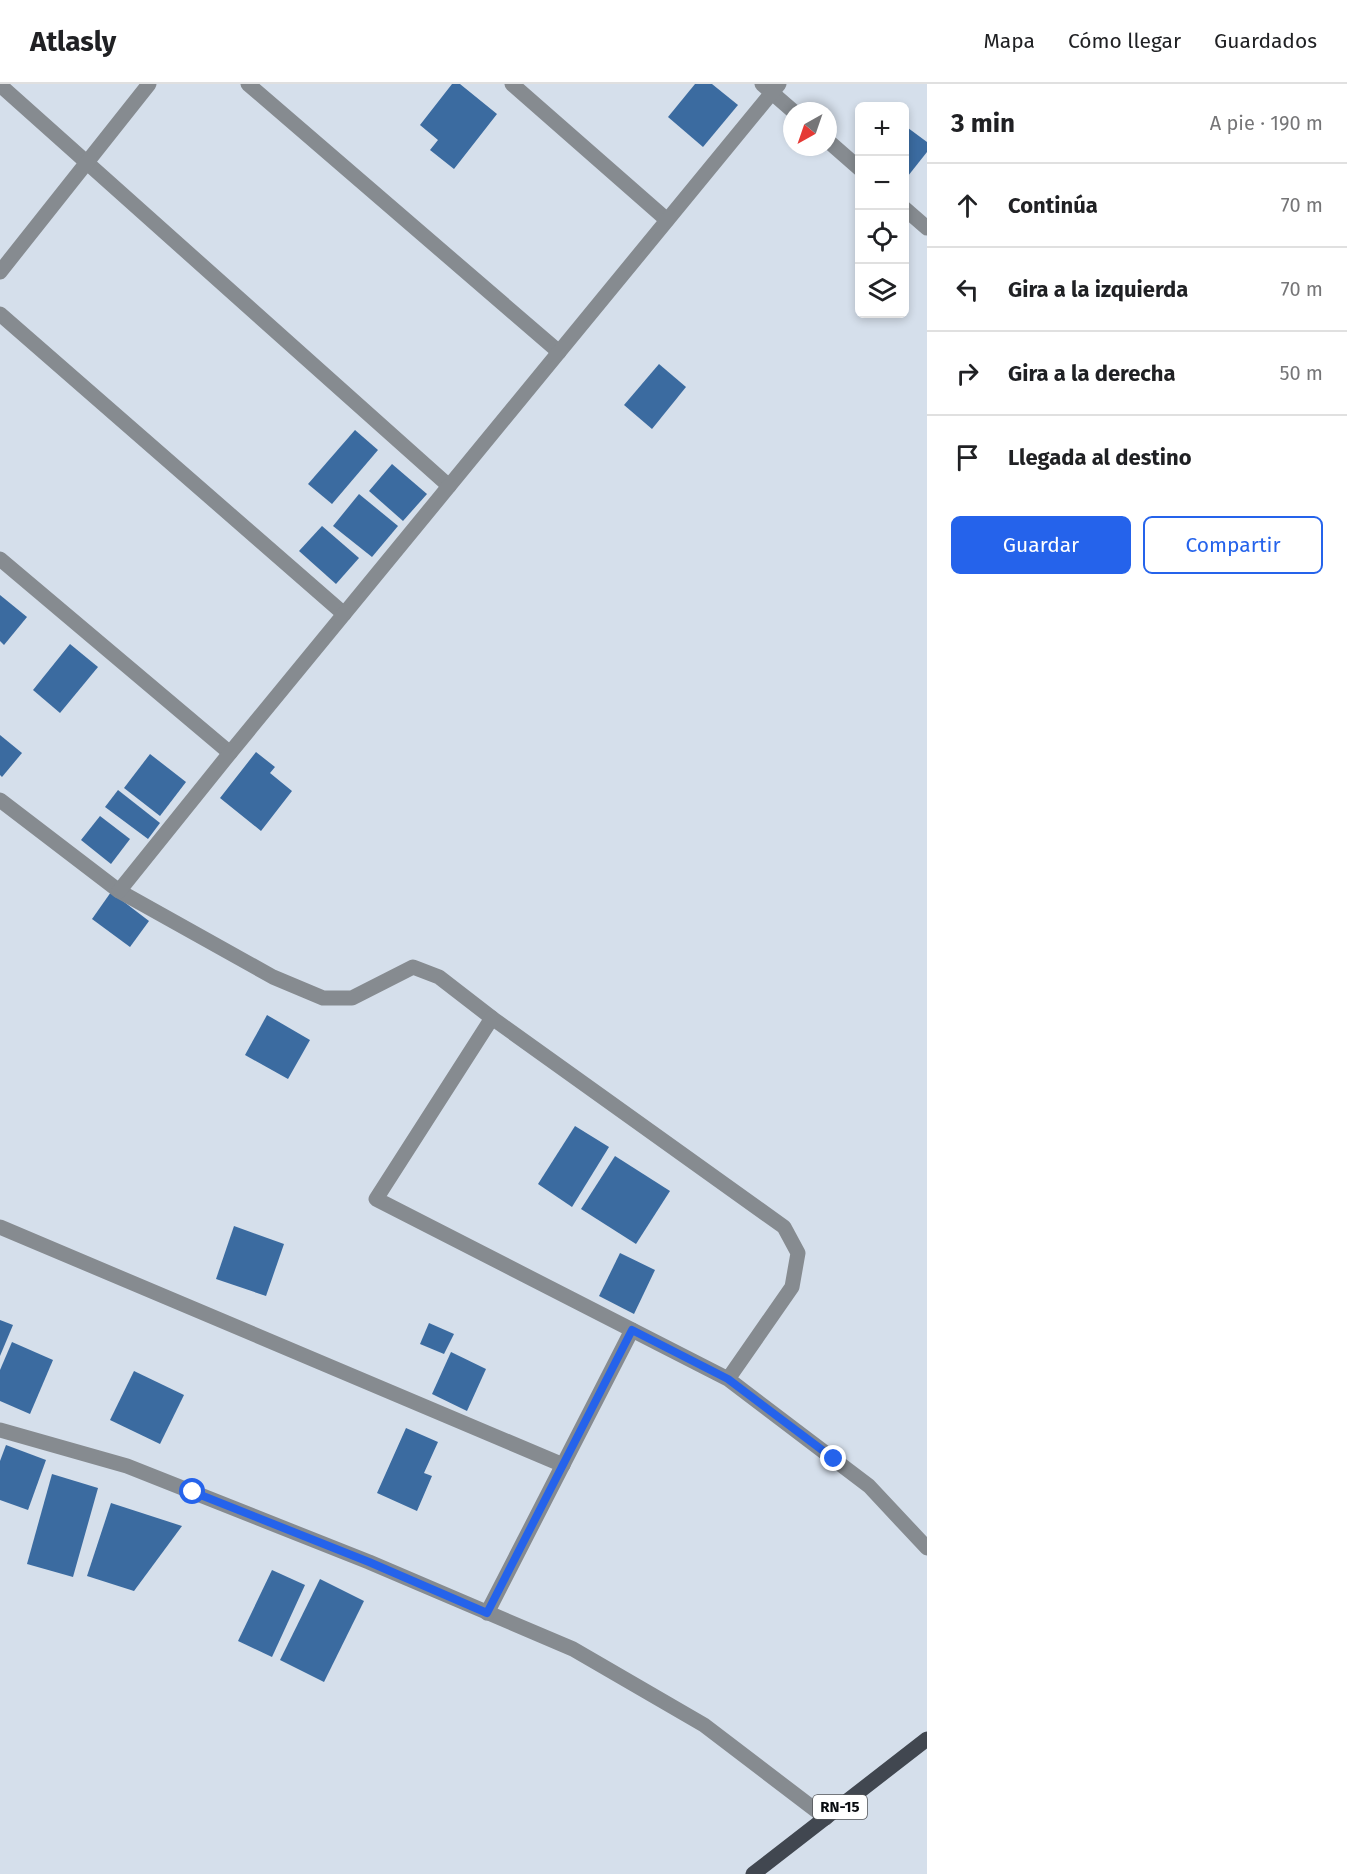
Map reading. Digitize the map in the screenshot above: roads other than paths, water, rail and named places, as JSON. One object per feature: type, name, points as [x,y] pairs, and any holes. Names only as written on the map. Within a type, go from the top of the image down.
[{"type":"main road","name":"RN-15","points":[[753,1874],[927,1739]]},
{"type":"street","points":[[0,272],[149,84]]},
{"type":"street","points":[[248,84],[559,352]]},
{"type":"street","points":[[512,84],[667,220]]},
{"type":"street","points":[[0,85],[449,486]]},
{"type":"street","points":[[119,891],[667,220],[771,87],[785,102]]},
{"type":"street","points":[[837,149],[855,165]]},
{"type":"street","points":[[906,210],[927,228]]},
{"type":"street","points":[[0,314],[344,614]]},
{"type":"street","points":[[0,560],[230,753]]},
{"type":"street","points":[[0,800],[119,891],[273,977],[323,998],[352,998],[413,967],[439,977],[492,1018],[784,1227],[798,1253],[792,1287],[728,1379]]},
{"type":"street","points":[[492,1018],[376,1199],[728,1379],[869,1486],[927,1548]]},
{"type":"street","points":[[0,1227],[563,1465]]},
{"type":"street","points":[[487,1613],[632,1330]]},
{"type":"street","points":[[0,1430],[127,1466],[369,1562],[573,1649],[704,1725],[826,1818]]}]
